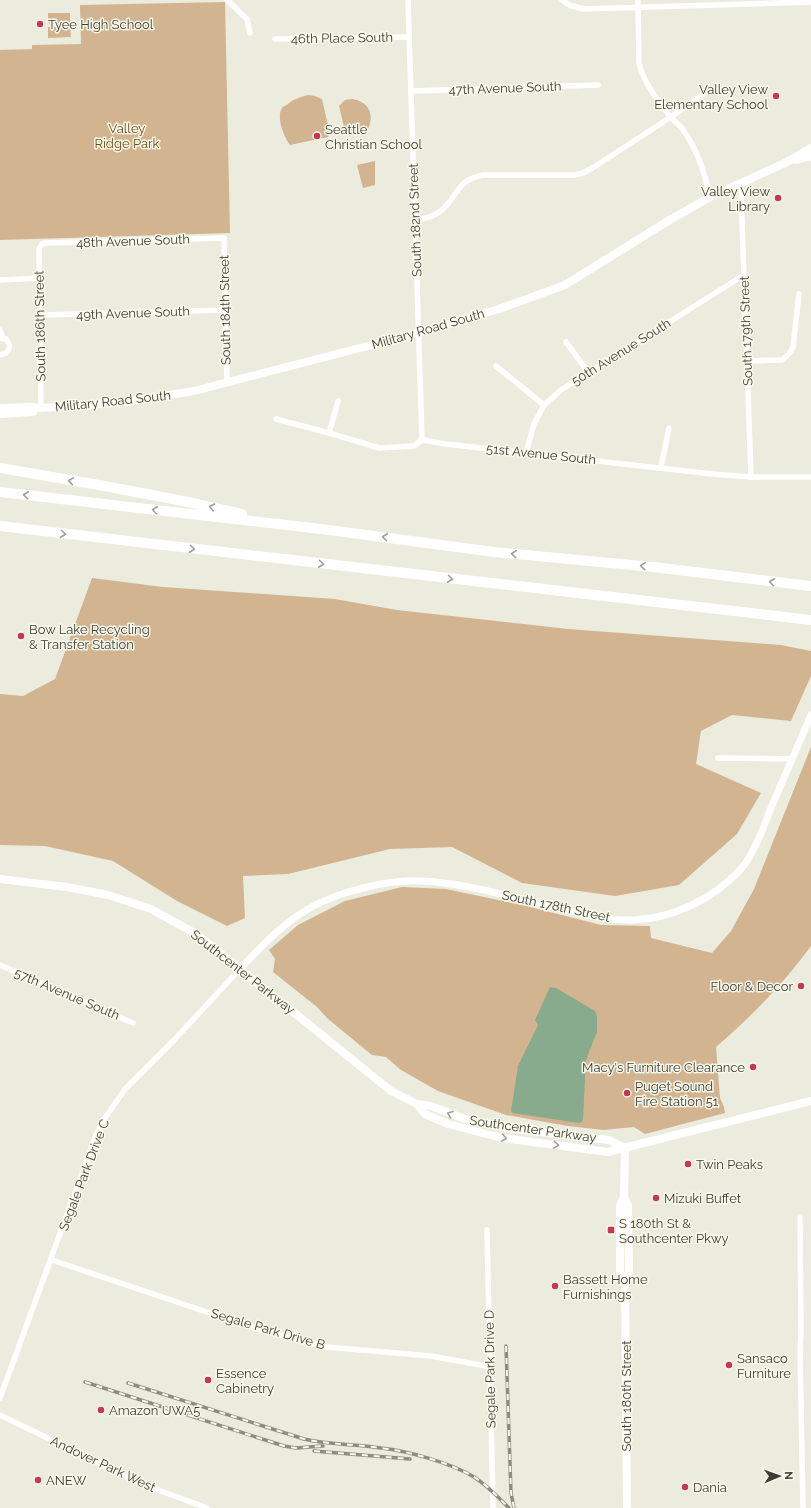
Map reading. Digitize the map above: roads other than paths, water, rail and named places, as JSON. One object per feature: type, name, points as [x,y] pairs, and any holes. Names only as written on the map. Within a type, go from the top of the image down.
[{"type":"highway","points":[[0,468],[177,499],[291,526]]},
{"type":"highway","points":[[0,492],[291,526],[494,552],[653,567],[811,586]]},
{"type":"highway","points":[[0,527],[811,620]]},
{"type":"main road","name":"Military Road South","points":[[0,408],[41,408],[127,402],[194,391],[418,333],[499,309],[565,285],[668,221],[710,197],[785,163],[811,148]]},
{"type":"main road","name":"Military Road South","points":[[785,163],[811,156]]},
{"type":"main road","name":"Military Road South","points":[[0,414],[34,412],[41,408]]},
{"type":"main road","name":"Southcenter Parkway","points":[[0,879],[67,887],[108,895],[151,909],[198,935],[391,1091],[417,1104],[431,1106],[465,1119],[507,1128],[609,1140],[625,1148]]},
{"type":"main road","name":"Southcenter Parkway","points":[[417,1104],[425,1114],[448,1124],[502,1138],[608,1152],[811,1101]]},
{"type":"main road","name":"South 180th Street","points":[[625,1148],[624,1198],[620,1206],[620,1272],[625,1283],[627,1508]]},
{"type":"street","points":[[227,0],[248,18],[250,33]]},
{"type":"street","name":"South 182nd Street","points":[[408,0],[422,440]]},
{"type":"street","points":[[562,0],[569,5],[583,9],[638,3],[811,2]]},
{"type":"street","points":[[638,3],[639,63],[641,73],[671,117],[680,126],[695,150],[701,161],[710,197]]},
{"type":"street","name":"46th Place South","points":[[275,39],[409,37]]},
{"type":"street","name":"47th Avenue South","points":[[411,91],[598,85]]},
{"type":"street","points":[[414,220],[426,219],[443,210],[462,184],[474,177],[483,175],[575,175],[583,173],[671,117],[702,94]]},
{"type":"street","name":"South 179th Street","points":[[739,184],[741,192],[751,477]]},
{"type":"street","name":"48th Avenue South","points":[[42,244],[224,238]]},
{"type":"street","name":"South 184th Street","points":[[224,238],[226,383]]},
{"type":"street","name":"South 186th Street","points":[[41,408],[39,249],[42,244]]},
{"type":"street","name":"50th Avenue South","points":[[526,453],[534,424],[544,405],[561,390],[744,275]]},
{"type":"street","points":[[0,280],[40,278]]},
{"type":"street","points":[[747,361],[782,360],[790,354],[793,347],[799,294]]},
{"type":"street","name":"49th Avenue South","points":[[40,315],[225,310]]},
{"type":"street","points":[[0,330],[2,338],[8,342],[10,348],[6,353],[0,354]]},
{"type":"street","points":[[566,342],[588,372]]},
{"type":"street","points":[[496,366],[544,405]]},
{"type":"street","points":[[329,433],[338,401]]},
{"type":"street","name":"51st Avenue South","points":[[276,419],[380,448],[414,446],[422,440],[712,474],[751,477],[811,477]]},
{"type":"street","points":[[661,467],[669,428]]},
{"type":"street","name":"South 178th Street","points":[[240,968],[275,933],[308,910],[347,892],[384,883],[421,880],[458,885],[598,918],[632,920],[663,916],[694,905],[716,892],[742,867],[757,841],[811,715]]},
{"type":"street","points":[[718,758],[792,759]]},
{"type":"street","name":"57th Avenue South","points":[[0,965],[133,1023]]},
{"type":"street","name":"Segale Park Drive C","points":[[0,1398],[52,1260],[96,1135],[104,1119],[126,1088],[175,1039],[240,968]]},
{"type":"street","points":[[800,1218],[800,1349],[803,1508]]},
{"type":"street","name":"Segale Park Drive D","points":[[487,1230],[493,1508]]},
{"type":"street","name":"Segale Park Drive B","points":[[52,1260],[254,1328],[326,1347],[431,1356],[491,1367]]},
{"type":"street","name":"Andover Park West","points":[[0,1415],[142,1484],[207,1508]]},
{"type":"railway","points":[[506,1346],[511,1493],[514,1508]]},
{"type":"railway","points":[[85,1382],[284,1446],[296,1448],[323,1446]]},
{"type":"railway","points":[[128,1383],[304,1439],[392,1450],[442,1462],[479,1480],[509,1508]]},
{"type":"railway","points":[[314,1451],[410,1459]]},
{"type":"place","name":"Tyee High School","points":[[40,24]]},
{"type":"place","name":"Valley View Elementary School","points":[[776,96]]},
{"type":"place","name":"Seattle Christian School","points":[[317,136]]},
{"type":"place","name":"Valley View Library","points":[[778,198]]},
{"type":"place","name":"Bow Lake Recycling & Transfer Station","points":[[21,636]]},
{"type":"place","name":"Floor & Decor","points":[[801,986]]},
{"type":"place","name":"Macy's Furniture Clearance","points":[[753,1067]]},
{"type":"place","name":"Puget Sound Fire Station 51","points":[[627,1093]]},
{"type":"place","name":"Twin Peaks","points":[[688,1164]]},
{"type":"place","name":"Mizuki Buffet","points":[[656,1198]]},
{"type":"place","name":"S 180th St & Southcenter Pkwy","points":[[611,1230]]},
{"type":"place","name":"Bassett Home Furnishings","points":[[555,1286]]},
{"type":"place","name":"Sansaco Furniture","points":[[729,1365]]},
{"type":"place","name":"Essence Cabinetry","points":[[208,1380]]},
{"type":"place","name":"Amazon UWA5","points":[[101,1410]]},
{"type":"place","name":"ANEW","points":[[38,1480]]},
{"type":"place","name":"Dania","points":[[685,1487]]},
{"type":"park label","name":"Valley Ridge Park","points":[[127,136]]}]
